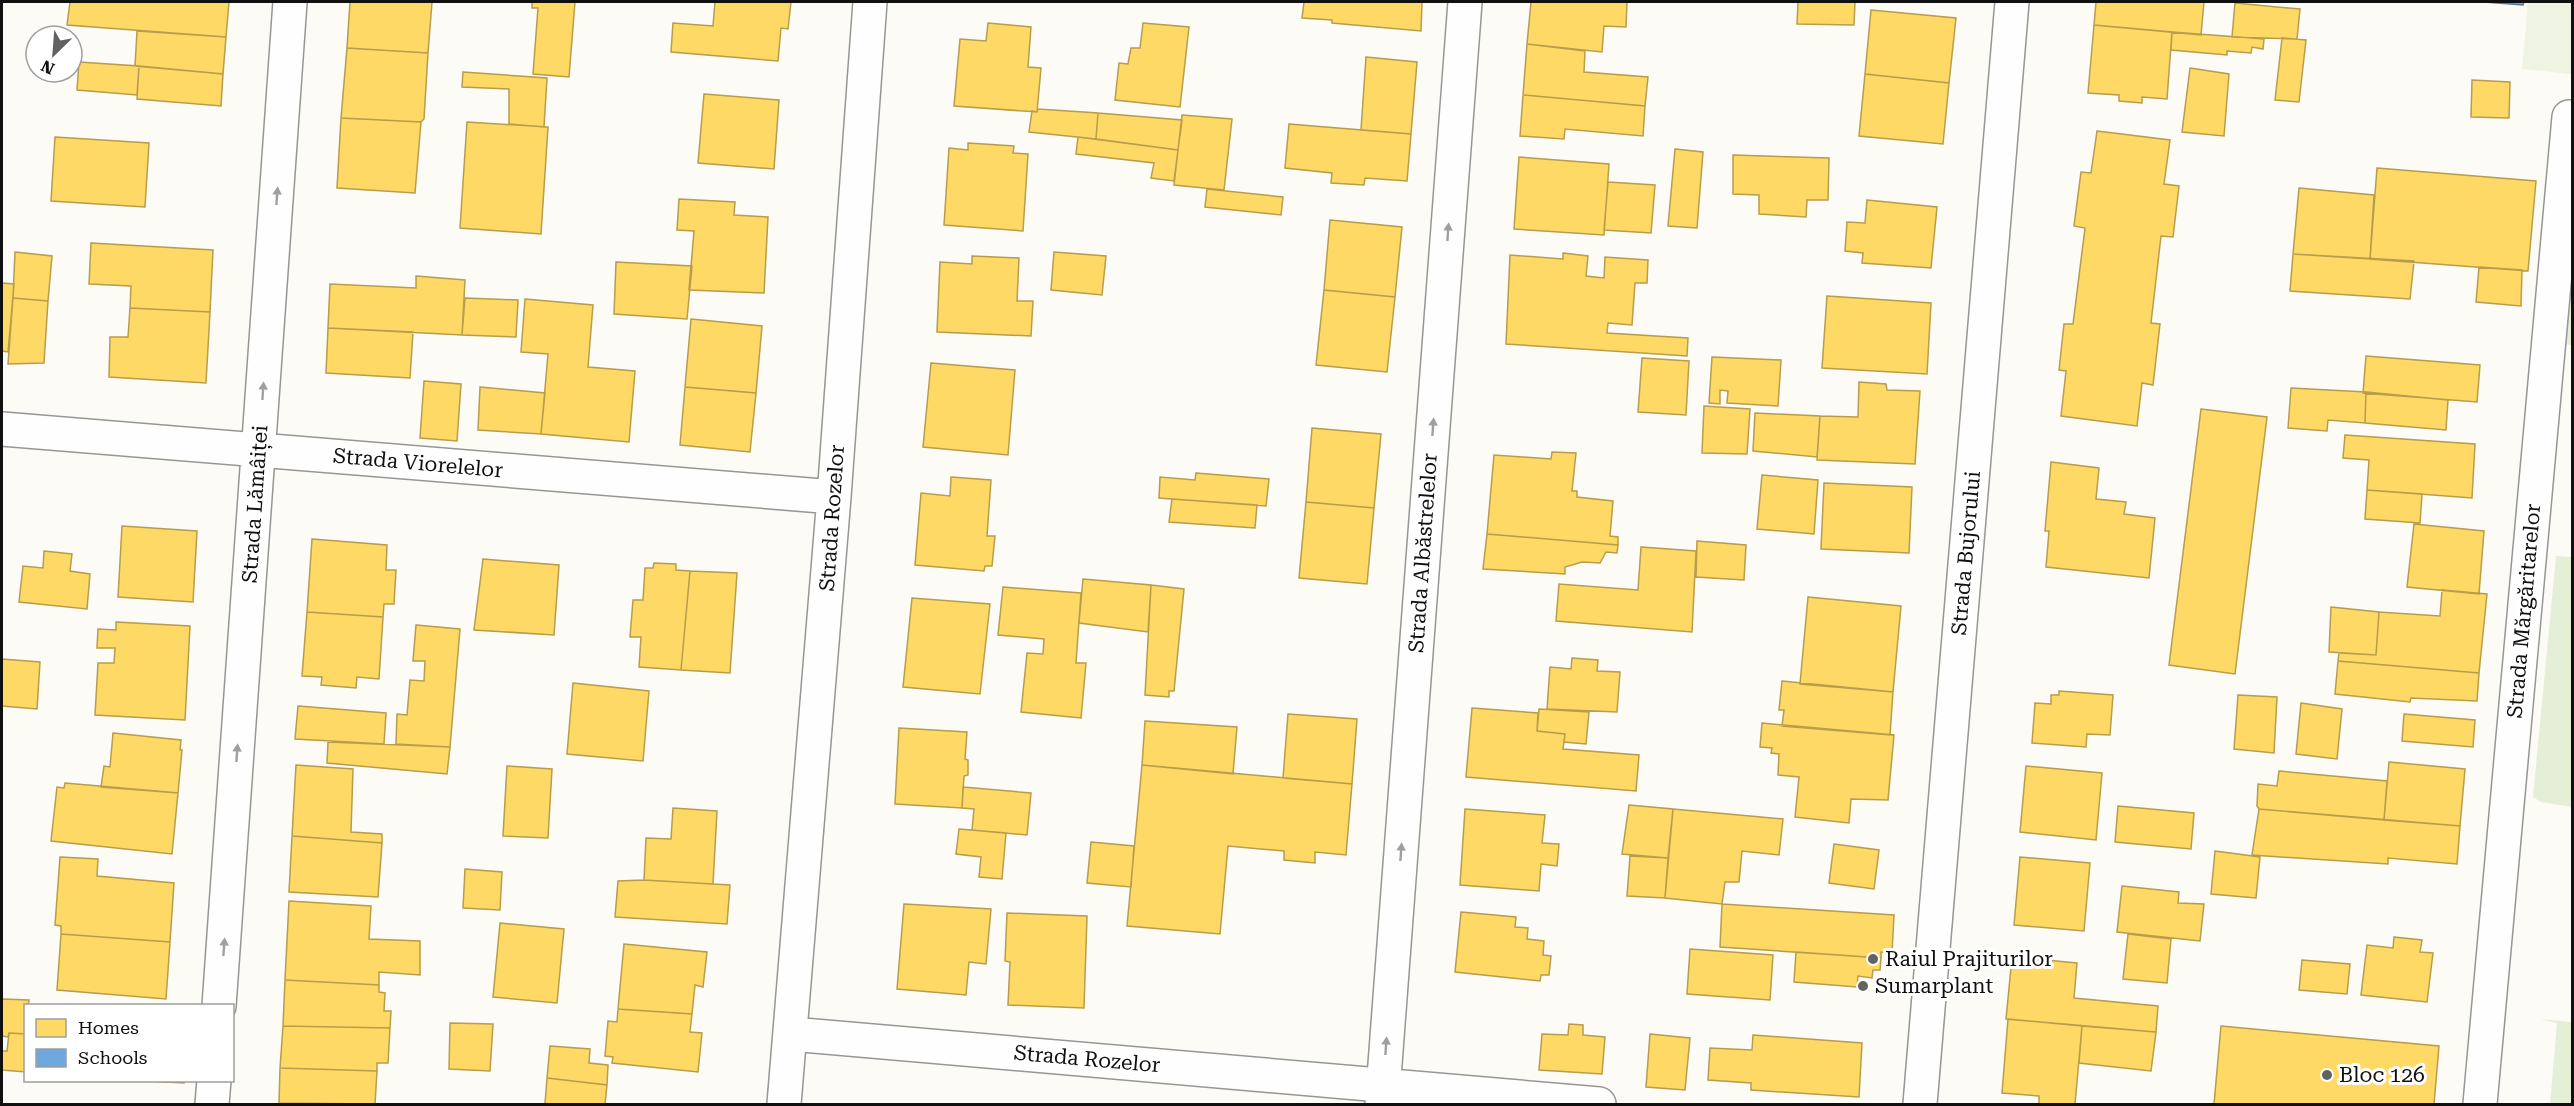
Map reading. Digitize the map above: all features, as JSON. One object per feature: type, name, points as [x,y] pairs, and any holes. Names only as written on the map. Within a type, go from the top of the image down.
[{"type":"street","name":"Strada Lămâiței","points":[[219,1004],[290,2]]},
{"type":"street","name":"Strada Rozelor","points":[[784,1104],[834,497],[870,2]]},
{"type":"street","name":"Strada Albăstrelelor","points":[[1383,1095],[1465,2]]},
{"type":"street","name":"Strada Bujorului","points":[[1920,1104],[2012,2]]},
{"type":"street","name":"Strada Mărgăritarelor","points":[[2480,1104],[2569,117]]},
{"type":"street","name":"Strada Viorelelor","points":[[2,429],[834,497]]},
{"type":"street","name":"Strada Rozelor","points":[[791,1034],[1383,1095]]},
{"type":"street","points":[[212,1104],[214,1082]]},
{"type":"street","points":[[1383,1095],[1599,1104]]},
{"type":"green space","points":[[2528,2],[2572,2],[2572,74],[2522,69]]},
{"type":"green space","points":[[2572,201],[2572,345],[2561,344]]},
{"type":"green space","points":[[2556,556],[2572,557],[2572,807],[2541,802],[2533,797]]},
{"type":"green space","points":[[2540,1019],[2572,1022],[2572,1104],[2550,1104],[2557,1023]]},
{"type":"building: Homes","points":[[70,2],[229,2],[226,37],[67,24]]},
{"type":"building: Homes","points":[[350,2],[432,2],[428,53],[347,48]]},
{"type":"building: Homes","points":[[532,2],[575,2],[569,77],[533,74],[538,8],[532,8]]},
{"type":"building: Homes","points":[[715,2],[791,2],[788,29],[781,28],[778,61],[671,52],[673,23],[713,26]]},
{"type":"building: Homes","points":[[1304,2],[1422,2],[1421,31],[1302,18]]},
{"type":"building: Homes","points":[[1531,2],[1627,2],[1626,27],[1604,26],[1602,52],[1527,44]]},
{"type":"building: Homes","points":[[1798,2],[1855,2],[1854,25],[1797,24]]},
{"type":"building: Homes","points":[[2096,2],[2204,2],[2201,35],[2094,25]]},
{"type":"building: Homes","points":[[2235,3],[2300,9],[2297,39],[2232,37]]},
{"type":"building: Homes","points":[[1871,10],[1956,18],[1949,83],[1865,74]]},
{"type":"building: Homes","points":[[988,23],[1031,27],[1028,67],[1041,68],[1037,112],[954,106],[960,39],[986,41]]},
{"type":"building: Homes","points":[[1143,23],[1189,27],[1180,107],[1115,100],[1119,63],[1128,64],[1131,48],[1140,48]]},
{"type":"building: Homes","points":[[2094,25],[2172,32],[2167,99],[2142,97],[2142,103],[2119,101],[2119,95],[2088,93]]},
{"type":"building: Homes","points":[[137,31],[226,37],[223,74],[135,66]]},
{"type":"building: Homes","points":[[2172,32],[2264,39],[2263,49],[2252,47],[2251,53],[2227,51],[2227,55],[2171,50]]},
{"type":"building: Homes","points":[[2282,38],[2306,40],[2299,102],[2275,100]]},
{"type":"building: Homes","points":[[1527,44],[1585,51],[1584,72],[1648,77],[1645,106],[1523,95]]},
{"type":"building: Homes","points":[[347,48],[428,53],[424,119],[421,122],[341,118]]},
{"type":"building: Homes","points":[[1366,57],[1417,62],[1411,134],[1361,130]]},
{"type":"building: Homes","points":[[84,62],[139,66],[137,95],[77,90],[77,84],[84,84]]},
{"type":"building: Homes","points":[[139,66],[223,74],[221,106],[137,99]]},
{"type":"building: Homes","points":[[2190,68],[2229,74],[2224,136],[2182,132]]},
{"type":"building: Homes","points":[[463,72],[547,78],[544,127],[509,124],[509,89],[462,87]]},
{"type":"building: Homes","points":[[1865,74],[1949,83],[1943,144],[1859,136]]},
{"type":"building: Homes","points":[[2472,80],[2510,82],[2509,118],[2471,117]]},
{"type":"building: Homes","points":[[704,94],[779,100],[774,169],[698,163]]},
{"type":"building: Homes","points":[[1523,95],[1645,106],[1643,136],[1565,129],[1564,139],[1520,136]]},
{"type":"building: Homes","points":[[1038,109],[1098,113],[1096,139],[1029,132],[1032,111],[1037,112]]},
{"type":"building: Homes","points":[[1098,113],[1182,120],[1178,150],[1096,139]]},
{"type":"building: Homes","points":[[1182,115],[1232,119],[1224,190],[1174,185]]},
{"type":"building: Homes","points":[[341,118],[421,122],[415,193],[337,188]]},
{"type":"building: Homes","points":[[467,122],[548,127],[541,234],[460,228]]},
{"type":"building: Homes","points":[[1289,124],[1411,134],[1407,181],[1365,178],[1364,185],[1331,183],[1332,173],[1285,168]]},
{"type":"building: Homes","points":[[2097,131],[2170,140],[2164,184],[2179,186],[2173,237],[2161,236],[2151,323],[2160,324],[2153,385],[2142,383],[2137,426],[2061,416],[2066,371],[2059,370],[2064,324],[2073,324],[2085,228],[2074,226],[2081,172],[2091,173]]},
{"type":"building: Homes","points":[[55,137],[149,143],[145,207],[51,201]]},
{"type":"building: Homes","points":[[1078,137],[1178,150],[1174,181],[1151,178],[1154,163],[1076,154]]},
{"type":"building: Homes","points":[[968,143],[1014,146],[1013,153],[1028,154],[1023,231],[944,225],[949,148],[968,150]]},
{"type":"building: Homes","points":[[1675,149],[1703,152],[1697,228],[1668,226]]},
{"type":"building: Homes","points":[[1733,155],[1829,158],[1828,200],[1807,200],[1806,217],[1759,214],[1759,195],[1733,194]]},
{"type":"building: Homes","points":[[1519,157],[1609,164],[1604,235],[1514,229]]},
{"type":"building: Homes","points":[[2377,168],[2536,181],[2528,271],[2370,259]]},
{"type":"building: Homes","points":[[1608,182],[1655,185],[1651,233],[1604,230]]},
{"type":"building: Homes","points":[[2299,188],[2374,195],[2370,259],[2293,254]]},
{"type":"building: Homes","points":[[1207,189],[1283,197],[1281,215],[1205,207]]},
{"type":"building: Homes","points":[[679,199],[735,202],[734,215],[768,217],[764,293],[689,290],[694,231],[677,230]]},
{"type":"building: Homes","points":[[1867,200],[1937,207],[1931,268],[1862,263],[1863,253],[1845,251],[1847,222],[1865,223]]},
{"type":"building: Homes","points":[[1330,220],[1402,227],[1395,297],[1324,290]]},
{"type":"building: Homes","points":[[91,243],[213,250],[210,312],[130,308],[131,286],[89,284]]},
{"type":"building: Homes","points":[[15,252],[52,256],[48,301],[13,298]]},
{"type":"building: Homes","points":[[1054,252],[1106,256],[1102,295],[1051,290]]},
{"type":"building: Homes","points":[[1563,253],[1588,256],[1586,276],[1604,278],[1605,257],[1648,260],[1647,283],[1635,283],[1632,325],[1608,323],[1607,333],[1688,338],[1687,356],[1506,344],[1510,255],[1563,259]]},
{"type":"building: Homes","points":[[2293,254],[2414,261],[2410,299],[2290,291]]},
{"type":"building: Homes","points":[[972,256],[1019,258],[1017,301],[1033,301],[1031,336],[937,332],[940,262],[972,264]]},
{"type":"building: Homes","points":[[616,262],[692,266],[687,319],[614,314]]},
{"type":"building: Homes","points":[[2479,267],[2522,270],[2521,306],[2476,302]]},
{"type":"building: Homes","points":[[416,276],[465,280],[462,335],[328,328],[330,284],[416,288]]},
{"type":"building: Homes","points":[[2,283],[14,284],[8,352],[2,351]]},
{"type":"building: Homes","points":[[1324,290],[1395,297],[1387,372],[1316,365]]},
{"type":"building: Homes","points":[[1827,296],[1931,303],[1927,374],[1822,368]]},
{"type":"building: Homes","points":[[13,298],[48,301],[44,363],[8,364]]},
{"type":"building: Homes","points":[[465,298],[518,300],[516,337],[462,335]]},
{"type":"building: Homes","points":[[525,299],[593,305],[588,367],[635,371],[629,442],[541,434],[548,354],[521,352]]},
{"type":"building: Homes","points":[[130,308],[210,312],[206,383],[109,377],[110,337],[128,337]]},
{"type":"building: Homes","points":[[691,319],[762,326],[756,393],[685,387]]},
{"type":"building: Homes","points":[[328,328],[413,332],[410,378],[326,373]]},
{"type":"building: Homes","points":[[2366,356],[2480,365],[2477,402],[2363,393]]},
{"type":"building: Homes","points":[[1712,357],[1781,360],[1778,406],[1727,403],[1728,391],[1720,390],[1720,404],[1709,403]]},
{"type":"building: Homes","points":[[1642,358],[1689,361],[1686,415],[1638,412]]},
{"type":"building: Homes","points":[[931,363],[1015,370],[1008,455],[923,447]]},
{"type":"building: Homes","points":[[424,381],[461,384],[457,441],[420,438]]},
{"type":"building: Homes","points":[[1859,382],[1886,384],[1887,390],[1920,391],[1915,464],[1817,460],[1820,416],[1858,417]]},
{"type":"building: Homes","points":[[480,387],[545,393],[541,434],[478,430]]},
{"type":"building: Homes","points":[[685,387],[756,393],[750,452],[680,445]]},
{"type":"building: Homes","points":[[2291,388],[2366,392],[2365,423],[2328,420],[2327,431],[2288,428]]},
{"type":"building: Homes","points":[[2366,392],[2448,400],[2446,430],[2365,423]]},
{"type":"building: Homes","points":[[1704,406],[1750,409],[1747,454],[1702,453]]},
{"type":"building: Homes","points":[[2201,409],[2267,417],[2235,674],[2169,665]]},
{"type":"building: Homes","points":[[1755,413],[1820,416],[1817,457],[1753,451]]},
{"type":"building: Homes","points":[[1312,428],[1381,434],[1374,508],[1306,502]]},
{"type":"building: Homes","points":[[2345,435],[2475,444],[2472,498],[2367,490],[2369,460],[2343,458]]},
{"type":"building: Homes","points":[[1552,452],[1576,453],[1572,491],[1577,491],[1577,497],[1613,501],[1610,536],[1618,537],[1618,545],[1487,534],[1494,455],[1551,459]]},
{"type":"building: Homes","points":[[2051,462],[2099,468],[2096,499],[2126,502],[2124,514],[2155,518],[2149,578],[2046,567],[2049,531],[2045,531]]},
{"type":"building: Homes","points":[[1196,473],[1269,479],[1266,506],[1159,498],[1160,477],[1195,480]]},
{"type":"building: Homes","points":[[1762,475],[1818,480],[1814,534],[1757,529]]},
{"type":"building: Homes","points":[[951,477],[991,480],[987,536],[995,536],[992,566],[985,566],[984,571],[915,565],[921,493],[950,496]]},
{"type":"building: Homes","points":[[1824,483],[1912,487],[1909,553],[1821,549]]},
{"type":"building: Homes","points":[[2367,490],[2422,494],[2420,523],[2365,519]]},
{"type":"building: Homes","points":[[1172,499],[1257,505],[1255,528],[1169,522]]},
{"type":"building: Homes","points":[[1306,502],[1374,508],[1367,584],[1299,578]]},
{"type":"building: Homes","points":[[2414,524],[2484,531],[2479,594],[2407,587]]},
{"type":"building: Homes","points":[[122,526],[197,531],[193,602],[118,597]]},
{"type":"building: Homes","points":[[1487,534],[1618,545],[1617,553],[1606,552],[1600,563],[1582,562],[1565,567],[1565,574],[1483,569]]},
{"type":"building: Homes","points":[[312,539],[387,545],[386,570],[396,570],[394,604],[384,604],[383,617],[307,612]]},
{"type":"building: Homes","points":[[1697,541],[1746,545],[1744,580],[1696,577]]},
{"type":"building: Homes","points":[[1641,547],[1696,551],[1692,632],[1556,621],[1559,584],[1638,590]]},
{"type":"building: Homes","points":[[44,551],[72,554],[70,571],[90,574],[87,609],[19,602],[23,566],[43,568]]},
{"type":"building: Homes","points":[[483,559],[559,565],[554,635],[474,630]]},
{"type":"building: Homes","points":[[654,563],[676,564],[676,570],[690,571],[681,670],[639,667],[641,637],[630,637],[633,600],[643,600],[645,568],[653,568]]},
{"type":"building: Homes","points":[[690,571],[737,573],[730,673],[681,670]]},
{"type":"building: Homes","points":[[1083,579],[1151,585],[1148,632],[1079,623]]},
{"type":"building: Homes","points":[[1151,585],[1184,589],[1174,691],[1169,691],[1169,697],[1145,695]]},
{"type":"building: Homes","points":[[1003,587],[1081,593],[1076,663],[1086,663],[1081,718],[1021,712],[1027,653],[1043,654],[1044,639],[998,635]]},
{"type":"building: Homes","points":[[2442,590],[2487,594],[2479,673],[2338,661],[2339,653],[2376,655],[2379,612],[2440,616]]},
{"type":"building: Homes","points":[[1808,597],[1901,606],[1893,692],[1800,684]]},
{"type":"building: Homes","points":[[912,598],[990,604],[980,694],[903,687]]},
{"type":"building: Homes","points":[[2331,607],[2379,612],[2376,655],[2329,652]]},
{"type":"building: Homes","points":[[307,612],[383,617],[379,679],[357,677],[356,688],[321,685],[322,677],[302,676]]},
{"type":"building: Homes","points":[[116,622],[190,626],[185,720],[95,715],[98,663],[114,663],[115,648],[97,648],[98,629],[116,630]]},
{"type":"building: Homes","points":[[416,625],[460,629],[450,747],[396,744],[397,714],[407,715],[410,680],[424,681],[425,661],[413,661]]},
{"type":"building: Homes","points":[[1572,658],[1598,660],[1597,671],[1620,672],[1617,712],[1547,709],[1550,667],[1571,669]]},
{"type":"building: Homes","points":[[2,659],[40,662],[37,709],[2,706]]},
{"type":"building: Homes","points":[[2338,661],[2479,673],[2477,701],[2411,698],[2410,702],[2335,694]]},
{"type":"building: Homes","points":[[1782,681],[1893,692],[1890,735],[1782,726],[1784,710],[1779,710]]},
{"type":"building: Homes","points":[[573,683],[649,691],[643,761],[567,754]]},
{"type":"building: Homes","points":[[2059,691],[2113,695],[2110,735],[2087,734],[2086,747],[2032,743],[2035,703],[2051,704],[2051,695],[2059,695]]},
{"type":"building: Homes","points":[[2238,695],[2277,697],[2274,753],[2234,749]]},
{"type":"building: Homes","points":[[2301,703],[2342,709],[2337,759],[2296,754]]},
{"type":"building: Homes","points":[[298,706],[386,713],[384,744],[295,739]]},
{"type":"building: Homes","points":[[1472,708],[1538,713],[1537,731],[1565,734],[1563,749],[1639,755],[1636,791],[1466,777]]},
{"type":"building: Homes","points":[[1539,709],[1589,712],[1586,744],[1564,742],[1565,734],[1537,731]]},
{"type":"building: Homes","points":[[1288,714],[1357,719],[1352,784],[1283,778]]},
{"type":"building: Homes","points":[[2404,714],[2475,720],[2473,747],[2402,741]]},
{"type":"building: Homes","points":[[1145,721],[1237,727],[1233,774],[1142,765]]},
{"type":"building: Homes","points":[[1762,723],[1894,735],[1888,800],[1851,799],[1849,823],[1795,817],[1799,777],[1778,775],[1779,754],[1771,753],[1772,748],[1760,747]]},
{"type":"building: Homes","points":[[899,728],[967,732],[965,759],[968,760],[968,775],[964,776],[962,808],[895,804]]},
{"type":"building: Homes","points":[[113,733],[181,740],[178,793],[101,787],[104,766],[110,767]]},
{"type":"building: Homes","points":[[328,742],[450,747],[447,774],[327,763]]},
{"type":"building: Homes","points":[[2389,762],[2465,769],[2460,826],[2384,820]]},
{"type":"building: Homes","points":[[296,765],[353,769],[351,832],[382,834],[382,843],[292,836]]},
{"type":"building: Homes","points":[[1142,765],[1352,784],[1346,855],[1315,852],[1315,863],[1284,860],[1284,851],[1228,846],[1220,934],[1127,926]]},
{"type":"building: Homes","points":[[507,766],[552,769],[548,838],[503,836]]},
{"type":"building: Homes","points":[[2026,766],[2102,773],[2096,840],[2020,832]]},
{"type":"building: Homes","points":[[2279,771],[2387,781],[2384,820],[2259,809],[2257,806],[2258,784],[2277,786]]},
{"type":"building: Homes","points":[[65,783],[178,793],[172,854],[51,841],[57,787],[64,788]]},
{"type":"building: Homes","points":[[963,787],[1031,793],[1027,835],[972,830],[974,809],[962,808]]},
{"type":"building: Homes","points":[[1629,805],[1673,809],[1668,858],[1622,854]]},
{"type":"building: Homes","points":[[2118,806],[2194,813],[2191,849],[2115,842]]},
{"type":"building: Homes","points":[[673,808],[717,811],[713,884],[644,880],[646,838],[671,839]]},
{"type":"building: Homes","points":[[1465,809],[1545,815],[1542,843],[1559,844],[1557,866],[1541,864],[1539,891],[1460,885]]},
{"type":"building: Homes","points":[[1673,809],[1783,819],[1779,855],[1742,851],[1739,882],[1725,882],[1722,904],[1665,898]]},
{"type":"building: Homes","points":[[2259,809],[2460,826],[2457,864],[2388,858],[2388,864],[2252,855]]},
{"type":"building: Homes","points":[[959,829],[1006,833],[1002,879],[979,877],[981,857],[956,854]]},
{"type":"building: Homes","points":[[292,836],[382,843],[378,897],[289,892]]},
{"type":"building: Homes","points":[[1091,842],[1134,846],[1131,887],[1087,883]]},
{"type":"building: Homes","points":[[1834,844],[1879,850],[1874,889],[1829,883]]},
{"type":"building: Homes","points":[[2215,851],[2260,857],[2256,898],[2211,894]]},
{"type":"building: Homes","points":[[1630,856],[1668,858],[1665,898],[1627,896]]},
{"type":"building: Homes","points":[[60,857],[98,859],[97,876],[174,883],[170,942],[61,934],[61,926],[55,925]]},
{"type":"building: Homes","points":[[2020,857],[2090,863],[2084,931],[2014,925]]},
{"type":"building: Homes","points":[[465,869],[502,872],[500,910],[463,908]]},
{"type":"building: Homes","points":[[644,880],[730,885],[727,924],[615,917],[618,881]]},
{"type":"building: Homes","points":[[2122,886],[2179,892],[2178,903],[2204,904],[2200,941],[2117,932]]},
{"type":"building: Homes","points":[[289,901],[371,906],[369,939],[420,941],[420,975],[379,972],[379,985],[285,980]]},
{"type":"building: Homes","points":[[904,904],[991,909],[986,964],[969,962],[966,995],[897,989]]},
{"type":"building: Homes","points":[[1722,904],[1894,915],[1892,953],[1881,952],[1881,958],[1720,947]]},
{"type":"building: Homes","points":[[1461,912],[1516,917],[1515,927],[1528,928],[1527,939],[1544,941],[1543,955],[1551,956],[1549,975],[1541,975],[1540,981],[1455,972]]},
{"type":"building: Homes","points":[[1007,913],[1087,916],[1084,1008],[1008,1005],[1010,962],[1005,961]]},
{"type":"building: Homes","points":[[500,923],[564,929],[557,1003],[493,997]]},
{"type":"building: Homes","points":[[61,934],[170,942],[166,999],[57,990]]},
{"type":"building: Homes","points":[[2128,934],[2171,939],[2167,983],[2123,979]]},
{"type":"building: Homes","points":[[2394,937],[2422,940],[2420,952],[2433,953],[2427,1002],[2361,995],[2367,945],[2393,948]]},
{"type":"building: Homes","points":[[624,944],[707,952],[703,987],[695,985],[692,1014],[618,1009]]},
{"type":"building: Homes","points":[[1690,949],[1773,955],[1770,1000],[1687,994]]},
{"type":"building: Homes","points":[[1796,952],[1881,958],[1880,970],[1873,970],[1872,978],[1858,976],[1857,987],[1794,982]]},
{"type":"building: Homes","points":[[2012,957],[2077,963],[2074,998],[2158,1006],[2156,1032],[2006,1019]]},
{"type":"building: Homes","points":[[2302,960],[2350,964],[2347,994],[2299,990]]},
{"type":"building: Homes","points":[[285,980],[379,985],[379,992],[385,993],[384,1011],[391,1011],[390,1028],[283,1026]]},
{"type":"building: Homes","points":[[2,999],[29,1000],[28,1004],[24,1004],[24,1034],[9,1033],[8,1037],[2,1036]]},
{"type":"building: Homes","points":[[618,1009],[692,1014],[690,1032],[702,1033],[698,1072],[612,1063],[613,1057],[605,1056],[608,1021],[617,1022]]},
{"type":"building: Homes","points":[[2008,1019],[2082,1026],[2075,1104],[2039,1104],[2039,1096],[2002,1093]]},
{"type":"building: Homes","points":[[450,1023],[493,1024],[490,1071],[449,1069]]},
{"type":"building: Homes","points":[[1569,1024],[1583,1025],[1583,1035],[1605,1037],[1602,1074],[1539,1070],[1542,1034],[1568,1035]]},
{"type":"building: Homes","points":[[283,1026],[390,1028],[388,1063],[377,1063],[377,1071],[280,1068]]},
{"type":"building: Homes","points":[[2082,1026],[2156,1032],[2151,1071],[2079,1063]]},
{"type":"building: Homes","name":"Bloc 126","points":[[2221,1026],[2439,1046],[2434,1104],[2214,1104]]},
{"type":"building: Homes","points":[[9,1033],[24,1034],[24,1072],[2,1070],[2,1051],[7,1051]]},
{"type":"building: Homes","points":[[1650,1034],[1690,1038],[1685,1090],[1646,1087]]},
{"type":"building: Homes","points":[[1753,1035],[1862,1043],[1859,1097],[1751,1090],[1751,1083],[1708,1080],[1710,1048],[1752,1050]]},
{"type":"building: Homes","points":[[550,1046],[590,1049],[589,1063],[608,1065],[607,1085],[547,1078]]},
{"type":"building: Homes","points":[[280,1068],[377,1071],[375,1104],[279,1103]]},
{"type":"building: Homes","points":[[547,1078],[607,1085],[605,1104],[545,1104]]},
{"type":"building: Schools","points":[[2484,2],[2524,2],[2523,5]]},
{"type":"place","name":"Raiul Prajiturilor","points":[[1873,959]]},
{"type":"place","name":"Sumarplant","points":[[1863,986]]},
{"type":"place","name":"Bloc 126","points":[[2327,1075]]}]
